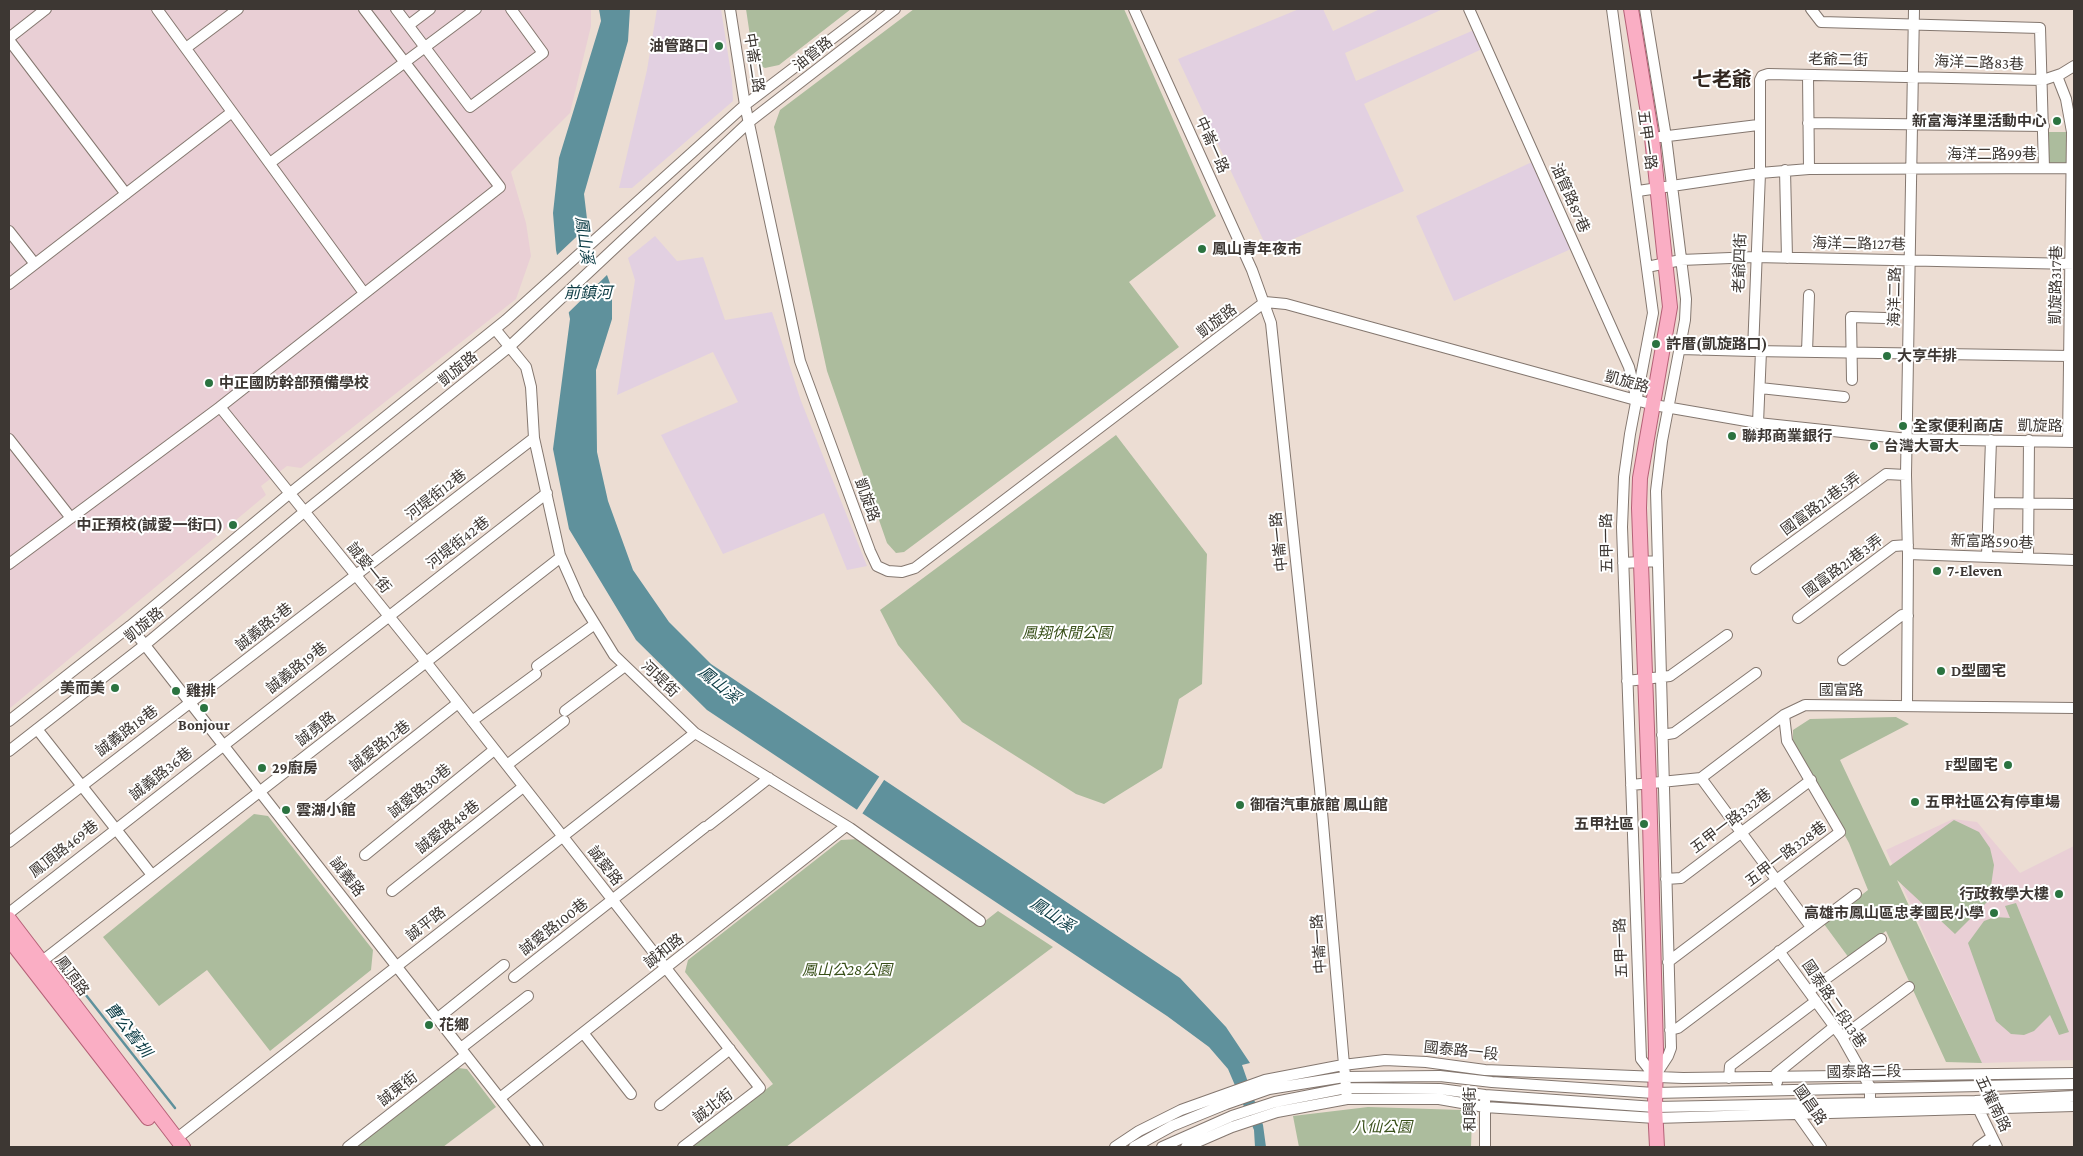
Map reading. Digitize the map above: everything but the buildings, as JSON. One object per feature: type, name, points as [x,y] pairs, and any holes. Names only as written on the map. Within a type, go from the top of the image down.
[{"type":"main road","name":"五甲一路","points":[[1631,9],[1659,137],[1674,262],[1670,307],[1640,478],[1657,1147]]},
{"type":"main road","name":"鳳頂路","points":[[9,919],[177,1144]]},
{"type":"main road","name":"鳳頂路","points":[[9,939],[177,1144]]},
{"type":"street","points":[[46,9],[9,39],[126,194]]},
{"type":"street","points":[[157,9],[364,293]]},
{"type":"street","points":[[186,48],[238,9]]},
{"type":"street","points":[[9,564],[220,407],[500,187],[364,9]]},
{"type":"street","points":[[396,9],[470,107],[543,53],[511,9]]},
{"type":"street","points":[[409,25],[430,9]]},
{"type":"street","points":[[270,164],[476,9]]},
{"type":"street","name":"中崙二路","points":[[730,9],[749,122]]},
{"type":"street","name":"油管路","points":[[745,105],[871,9]]},
{"type":"street","name":"油管路","points":[[749,122],[895,9]]},
{"type":"street","name":"中崙一路","points":[[1134,9],[1265,302],[1272,332],[1320,789],[1347,1099]]},
{"type":"street","name":"油管路87巷","points":[[1469,9],[1629,366],[1637,400]]},
{"type":"street","name":"五甲一路","points":[[1612,9],[1638,191],[1653,314],[1642,363],[1624,477],[1623,563],[1641,1059],[1654,1077],[1671,1048],[1656,491],[1685,320],[1686,299],[1674,262]]},
{"type":"street","name":"五甲一路","points":[[1645,9],[1659,137]]},
{"type":"street","points":[[1811,9],[1821,22],[2040,28],[2043,80],[2044,168]]},
{"type":"street","name":"海洋二路","points":[[1907,706],[1908,550],[1906,475],[1914,9]]},
{"type":"street","name":"海洋二路83巷","points":[[1914,76],[2043,80],[2057,76],[2074,66]]},
{"type":"street","name":"老爺二街","points":[[1762,76],[1768,74],[1914,76]]},
{"type":"street","points":[[1808,75],[1809,169]]},
{"type":"street","name":"老爺四街","points":[[1758,423],[1760,388],[1757,351],[1755,257],[1760,172],[1758,126],[1762,76]]},
{"type":"street","name":"凱旋路317巷","points":[[2057,76],[2066,99],[2073,130],[2073,264],[2069,356],[2071,442]]},
{"type":"street","name":"凱旋路","points":[[9,721],[130,626],[289,494],[495,330],[745,105]]},
{"type":"street","points":[[9,284],[232,112]]},
{"type":"street","name":"凱旋路","points":[[9,751],[146,644],[304,512],[509,347],[749,122]]},
{"type":"street","name":"凱旋路","points":[[749,122],[800,361],[870,552],[877,566],[888,571],[902,572],[915,568],[1265,302],[1286,304],[1654,405],[1758,423],[1908,439],[2071,442]]},
{"type":"street","points":[[1808,123],[2044,126]]},
{"type":"street","points":[[1659,137],[1758,126]]},
{"type":"street","name":"海洋二路99巷","points":[[1912,169],[2072,168]]},
{"type":"street","points":[[1638,191],[1760,172],[1809,169],[1912,169]]},
{"type":"street","points":[[1785,170],[1787,258]]},
{"type":"street","points":[[9,231],[34,264]]},
{"type":"street","name":"海洋二路127巷","points":[[1647,267],[1674,262],[1755,257],[2073,264]]},
{"type":"street","points":[[1807,352],[1809,295]]},
{"type":"street","points":[[1852,380],[1851,317],[1885,318]]},
{"type":"street","name":"河堤街","points":[[495,330],[526,367],[529,380],[534,438],[561,557],[579,598],[614,655],[695,733],[846,826],[980,921]]},
{"type":"street","points":[[1680,349],[2069,356]]},
{"type":"street","points":[[1760,388],[1844,397]]},
{"type":"street","name":"誠愛一街","points":[[220,407],[426,662]]},
{"type":"street","name":"河堤街12巷","points":[[355,576],[534,438]]},
{"type":"street","points":[[9,439],[71,518]]},
{"type":"street","points":[[1987,556],[1991,440]]},
{"type":"street","points":[[2028,558],[2029,440]]},
{"type":"street","name":"國富路21巷5弄","points":[[1756,569],[1886,474],[1906,475]]},
{"type":"street","name":"河堤街42巷","points":[[388,616],[547,493]]},
{"type":"street","points":[[1988,503],[2074,504]]},
{"type":"street","name":"國富路21巷3弄","points":[[1798,618],[1894,546],[1908,550]]},
{"type":"street","name":"新富路590巷","points":[[1908,550],[2074,560]]},
{"type":"street","name":"誠勇路","points":[[42,962],[561,557]]},
{"type":"street","points":[[1623,563],[1658,561]]},
{"type":"street","name":"誠義路5巷","points":[[192,702],[355,576]]},
{"type":"street","points":[[1843,660],[1902,615],[1908,616]]},
{"type":"street","name":"誠義路19巷","points":[[225,744],[388,616]]},
{"type":"street","points":[[472,721],[595,624]]},
{"type":"street","name":"誠義路","points":[[130,626],[225,744],[538,1147]]},
{"type":"street","points":[[1627,681],[1670,676],[1727,635]]},
{"type":"street","name":"誠愛路","points":[[426,662],[760,1088]]},
{"type":"street","points":[[507,765],[625,666]]},
{"type":"street","points":[[1662,735],[1674,734],[1756,673]]},
{"type":"street","name":"誠義路18巷","points":[[9,842],[81,785],[192,702]]},
{"type":"street","name":"誠愛路12巷","points":[[320,812],[458,703]]},
{"type":"street","name":"國富路","points":[[1701,778],[1784,715],[1810,705],[2074,708]]},
{"type":"street","name":"五甲一路328巷","points":[[1668,962],[1840,832],[1787,742],[1784,715]]},
{"type":"street","points":[[36,729],[152,875]]},
{"type":"street","name":"誠平路","points":[[177,1144],[398,966],[695,733]]},
{"type":"street","name":"誠義路36巷","points":[[115,828],[225,744]]},
{"type":"street","name":"誠愛路30巷","points":[[365,855],[494,750]]},
{"type":"street","name":"誠愛路100巷","points":[[514,977],[769,778]]},
{"type":"street","points":[[1631,785],[1701,778],[1811,927]]},
{"type":"street","name":"五甲一路332巷","points":[[1666,879],[1681,878],[1811,780]]},
{"type":"street","name":"誠愛路48巷","points":[[392,891],[523,787]]},
{"type":"street","name":"誠和路","points":[[500,1098],[584,1034],[846,826]]},
{"type":"street","name":"鳳頂路469巷","points":[[9,913],[115,828]]},
{"type":"street","points":[[1670,1030],[1678,1028],[1856,894]]},
{"type":"street","points":[[1809,991],[1881,939]]},
{"type":"street","name":"國泰路二段13巷","points":[[1779,951],[1842,1037],[1870,1087]]},
{"type":"street","points":[[438,1018],[504,966]]},
{"type":"street","points":[[1842,1037],[1909,987]]},
{"type":"street","name":"誠東街","points":[[348,1147],[528,996]]},
{"type":"street","points":[[1729,1078],[1730,1066],[1816,1001]]},
{"type":"street","points":[[1775,1078],[1776,1074],[1834,1027]]},
{"type":"street","points":[[584,1034],[632,1094]]},
{"type":"street","points":[[660,1105],[730,1049]]},
{"type":"street","name":"國泰路一段","points":[[1267,1085],[1343,1065],[1393,1061],[1426,1062],[1485,1070],[1654,1077]]},
{"type":"street","name":"和興街","points":[[1485,1070],[1485,1147]]},
{"type":"street","name":"國泰路二段","points":[[1654,1077],[1775,1078],[2074,1073]]},
{"type":"street","name":"五權南路","points":[[1961,1074],[1997,1147]]},
{"type":"street","name":"國泰路一段","points":[[1267,1085],[1344,1077],[1440,1076],[1655,1106]]},
{"type":"street","name":"國昌路","points":[[1775,1078],[1790,1104],[1821,1147]]},
{"type":"street","name":"國泰路二段","points":[[1655,1106],[1781,1090],[2074,1084]]},
{"type":"street","points":[[1115,1147],[1139,1131],[1181,1110],[1224,1100],[1267,1085]]},
{"type":"street","points":[[1870,1087],[1870,1102]]},
{"type":"street","name":"誠北街","points":[[683,1147],[760,1088]]},
{"type":"street","points":[[1162,1147],[1232,1116],[1276,1107],[1346,1088],[1432,1089],[1485,1095],[1655,1106]]},
{"type":"street","name":"國泰路二段","points":[[1655,1106],[1797,1114],[1976,1104],[2074,1096]]},
{"type":"street","points":[[1186,1147],[1276,1107],[1347,1099],[1407,1098],[1485,1106],[1655,1106]]},
{"type":"street","points":[[1134,1147],[1224,1100]]},
{"type":"street","name":"國泰路二段","points":[[1655,1106],[1870,1102],[2074,1106]]},
{"type":"street","points":[[1978,1147],[1992,1137]]},
{"type":"shaded area","name":"中正國防幹部預備學校","points":[[9,9],[591,9],[591,26],[570,113],[511,172],[526,223],[531,256],[516,299],[301,468],[287,466],[261,486],[266,495],[9,709]]},
{"type":"shaded area","points":[[657,9],[721,9],[732,80],[733,101],[632,188],[619,188],[647,70]]},
{"type":"shaded area","points":[[1299,9],[1323,9],[1333,31],[1380,9],[1443,9],[1345,53],[1356,81],[1474,30],[1482,49],[1364,104],[1404,191],[1268,250],[1178,59]]},
{"type":"shaded area","points":[[1532,162],[1571,249],[1454,301],[1416,216]]},
{"type":"shaded area","points":[[655,236],[677,261],[703,257],[725,320],[772,312],[801,401],[867,566],[847,570],[824,513],[723,554],[661,435],[738,402],[713,352],[617,395],[635,280],[628,258]]},
{"type":"shaded area","name":"高雄市鳳山區忠孝國民小學","points":[[1953,819],[1977,822],[2020,873],[2074,846],[2074,1060],[1982,1063],[1886,850]]},
{"type":"green space","points":[[746,9],[851,9],[779,65],[765,68],[754,63]]},
{"type":"green space","points":[[914,9],[1124,9],[1216,216],[1129,282],[1179,347],[904,552],[896,553],[887,543],[827,371],[774,127],[780,110]]},
{"type":"green space","points":[[2047,132],[2070,132],[2070,166],[2046,165]]},
{"type":"green space","name":"鳳翔休閒公園","points":[[1116,435],[1207,554],[1202,684],[1179,699],[1162,768],[1104,804],[1076,794],[962,722],[898,645],[880,610]]},
{"type":"green space","points":[[1896,717],[1909,724],[1840,760],[1890,866],[1954,820],[1979,832],[1990,848],[1994,865],[1989,900],[1955,934],[1897,880],[1982,1063],[1946,1062],[1886,931],[1849,958],[1824,924],[1868,890],[1849,843],[1793,742],[1793,730],[1810,719]]},
{"type":"green space","points":[[254,814],[268,816],[373,950],[371,970],[270,1051],[207,970],[159,1006],[103,937]]},
{"type":"green space","name":"鳳山公28公園","points":[[859,839],[980,925],[998,911],[1053,947],[786,1147],[692,1147],[773,1084],[685,972],[688,960],[841,840]]},
{"type":"green space","points":[[2016,903],[2069,1032],[2059,1035],[2050,1015],[2034,1031],[2024,1035],[2011,1034],[1996,1021],[1968,943],[1984,921],[1995,917],[2010,918],[2005,906]]},
{"type":"green space","points":[[458,1068],[467,1069],[496,1107],[443,1147],[356,1147]]},
{"type":"green space","name":"八仙公園","points":[[1368,1107],[1462,1110],[1472,1117],[1471,1147],[1299,1147],[1293,1116]]},
{"type":"water","name":"前鎮河","points":[[599,9],[630,9],[628,41],[584,194],[587,219],[612,289],[612,319],[596,370],[597,452],[608,501],[633,570],[669,622],[711,664],[1180,978],[1226,1027],[1250,1063],[1242,1065],[1263,1125],[1266,1147],[1255,1147],[1254,1130],[1228,1069],[1209,1047],[1167,1016],[707,710],[636,640],[569,529],[553,449],[570,319],[556,250],[553,213],[559,158],[601,21]]},
{"type":"pier","points":[[591,223],[609,273],[567,314],[555,257]]},
{"type":"pier","points":[[881,774],[886,777],[862,814],[856,811]]},
{"type":"waterway","name":"曹公舊圳","points":[[63,966],[175,1108]]},
{"type":"place","name":"油管路口","points":[[719,46]]},
{"type":"place","name":"新富海洋里活動中心","points":[[2057,121]]},
{"type":"place","name":"鳳山青年夜市","points":[[1202,249]]},
{"type":"place","name":"許厝(凱旋路口)","points":[[1656,344]]},
{"type":"place","name":"大亨牛排","points":[[1887,356]]},
{"type":"place","name":"中正國防幹部預備學校","points":[[209,383]]},
{"type":"place","name":"全家便利商店","points":[[1903,426]]},
{"type":"place","name":"聯邦商業銀行","points":[[1732,436]]},
{"type":"place","name":"台灣大哥大","points":[[1874,446]]},
{"type":"place","name":"中正預校(誠愛一街口)","points":[[233,525]]},
{"type":"place","name":"7-Eleven","points":[[1937,571]]},
{"type":"place","name":"D型國宅","points":[[1941,671]]},
{"type":"place","name":"美而美","points":[[115,688]]},
{"type":"place","name":"雞排","points":[[176,691]]},
{"type":"place","name":"Bonjour","points":[[204,708]]},
{"type":"place","name":"F型國宅","points":[[2008,765]]},
{"type":"place","name":"29廚房","points":[[262,768]]},
{"type":"place","name":"五甲社區公有停車場","points":[[1915,802]]},
{"type":"place","name":"御宿汽車旅館 鳳山館","points":[[1240,805]]},
{"type":"place","name":"雲湖小館","points":[[286,810]]},
{"type":"place","name":"五甲社區","points":[[1644,824]]},
{"type":"place","name":"行政教學大樓","points":[[2059,894]]},
{"type":"place","name":"高雄市鳳山區忠孝國民小學","points":[[1994,913]]},
{"type":"place","name":"花鄉","points":[[429,1025]]},
{"type":"district","name":"七老爺","points":[[1722,80]]},
{"type":"water label","name":"鳳山溪","points":[[584,240]]},
{"type":"water label","name":"鳳山溪","points":[[719,685]]},
{"type":"water label","name":"鳳山溪","points":[[1052,915]]}]
